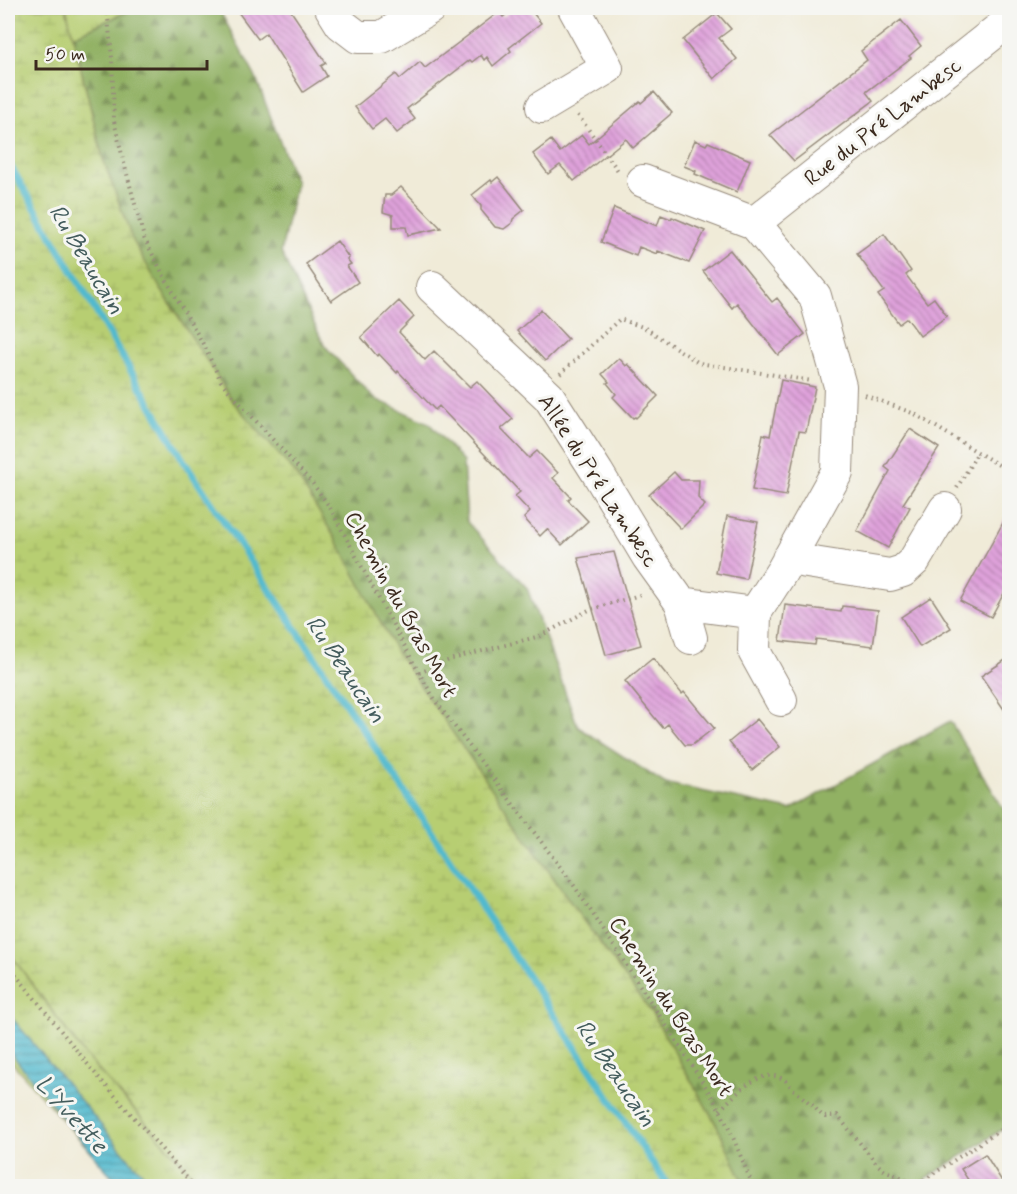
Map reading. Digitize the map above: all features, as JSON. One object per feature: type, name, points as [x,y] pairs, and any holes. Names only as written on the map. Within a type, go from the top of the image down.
[{"type":"street","points":[[332,8],[341,24],[358,37],[382,37],[430,8]]},
{"type":"street","points":[[553,101],[607,68],[574,8]]},
{"type":"street","name":"Rue du Pré Lambesc","points":[[754,223],[1010,20]]},
{"type":"street","points":[[643,181],[754,223],[815,296],[840,386],[837,472],[755,613],[754,651],[781,700]]},
{"type":"street","name":"Allée du Pré Lambesc","points":[[432,287],[549,397],[648,557],[675,595],[691,638]]},
{"type":"street","points":[[788,559],[890,575],[903,571],[914,561],[945,509]]},
{"type":"street","points":[[675,595],[755,613]]},
{"type":"path","name":"Chemin du Bras Mort","points":[[107,8],[112,58],[114,121],[144,238],[221,381],[313,484],[329,506],[437,703],[573,884],[679,1044],[720,1110],[753,1186]]},
{"type":"path","points":[[553,101],[632,190],[643,181]]},
{"type":"path","points":[[542,390],[620,319],[645,328],[699,363],[840,386],[915,414],[1010,472]]},
{"type":"path","points":[[945,509],[978,452]]},
{"type":"path","points":[[419,673],[452,659],[540,636],[600,606],[675,595]]},
{"type":"path","points":[[8,965],[94,1072],[194,1186]]},
{"type":"path","points":[[720,1110],[741,1089],[754,1080],[769,1076],[783,1079],[821,1115],[837,1116],[885,1171],[915,1186]]},
{"type":"path","points":[[922,1186],[924,1180],[1006,1126],[1010,1127]]},
{"type":"green space","points":[[8,8],[66,8],[103,159],[132,239],[160,288],[234,403],[295,473],[338,543],[396,651],[582,919],[653,1015],[716,1124],[745,1186],[203,1186],[83,1053],[8,951]]},
{"type":"green space","points":[[66,8],[136,8],[73,36]]},
{"type":"green space","points":[[136,8],[230,8],[221,13],[255,76],[296,183],[281,252],[324,345],[373,398],[429,423],[463,462],[467,522],[527,588],[578,727],[664,783],[790,810],[950,721],[1009,816],[1009,1125],[924,1180],[926,1186],[745,1186],[716,1124],[653,1015],[582,919],[396,651],[338,543],[295,473],[234,403],[160,288],[132,239],[103,159],[73,36]]},
{"type":"green space","points":[[8,951],[83,1053],[203,1186],[121,1186],[8,1058]]},
{"type":"water","name":"L'Yvette","points":[[8,1013],[131,1161],[155,1186],[121,1186],[100,1163],[8,1050]]},
{"type":"building","points":[[235,8],[289,8],[326,63],[321,66],[327,76],[303,92],[266,33],[258,39]]},
{"type":"building","points":[[514,8],[529,8],[541,23],[509,48],[511,51],[493,66],[487,57],[484,60],[481,55],[472,62],[470,60],[407,109],[415,119],[397,133],[385,119],[372,129],[355,107],[396,74],[400,79],[420,62],[425,68],[499,12],[503,17]]},
{"type":"building","points":[[717,13],[731,29],[719,38],[737,59],[714,79],[683,40]]},
{"type":"building","points":[[901,20],[921,46],[909,56],[911,58],[866,92],[873,101],[794,161],[770,135],[867,60],[861,51]]},
{"type":"building","points":[[654,92],[672,113],[633,148],[626,139],[574,181],[560,165],[548,174],[533,154],[551,140],[560,152],[582,135],[589,144]]},
{"type":"building","points":[[695,140],[706,145],[708,142],[750,160],[737,192],[695,174],[696,171],[684,166]]},
{"type":"building","points":[[498,177],[524,210],[504,229],[495,227],[472,195]]},
{"type":"building","points":[[401,187],[441,228],[408,235],[406,227],[393,227],[393,215],[383,212],[385,195],[391,195]]},
{"type":"building","points":[[614,208],[657,226],[661,215],[671,219],[672,217],[705,231],[689,263],[658,251],[657,254],[639,247],[636,256],[601,242]]},
{"type":"building","points":[[884,234],[911,271],[906,275],[927,303],[934,298],[947,316],[920,336],[907,318],[899,324],[878,295],[884,291],[857,254]]},
{"type":"building","points":[[337,241],[349,258],[347,259],[351,264],[347,266],[358,282],[331,301],[306,264]]},
{"type":"building","points":[[730,250],[772,302],[777,298],[805,334],[778,355],[737,303],[732,308],[703,271]]},
{"type":"building","points":[[399,301],[414,317],[399,332],[425,360],[434,351],[470,387],[477,381],[513,419],[501,429],[529,458],[537,451],[558,473],[553,478],[571,497],[568,500],[588,521],[562,545],[547,529],[540,536],[524,518],[530,512],[515,496],[520,492],[439,406],[435,410],[398,371],[397,373],[379,354],[377,356],[361,337]]},
{"type":"building","points":[[541,310],[568,339],[545,361],[517,331]]},
{"type":"building","points":[[619,358],[626,366],[628,364],[658,396],[636,418],[633,418],[613,397],[616,394],[602,374]]},
{"type":"building","points":[[781,380],[815,387],[806,432],[799,431],[786,496],[752,490],[763,434],[770,436]]},
{"type":"building","points":[[910,429],[939,448],[903,504],[910,507],[888,548],[857,531],[890,471],[885,467]]},
{"type":"building","points":[[674,472],[681,480],[699,480],[698,498],[705,505],[681,529],[649,495]]},
{"type":"building","points":[[1010,510],[1010,582],[991,617],[960,601]]},
{"type":"building","points":[[727,516],[758,522],[746,579],[716,573]]},
{"type":"building","points":[[614,552],[641,645],[606,655],[578,558]]},
{"type":"building","points":[[931,597],[951,628],[920,647],[901,617]]},
{"type":"building","points":[[785,605],[841,612],[842,606],[878,610],[873,646],[816,639],[815,645],[780,641]]},
{"type":"building","points":[[1010,657],[1010,718],[981,676]]},
{"type":"building","points":[[653,658],[714,728],[692,745],[685,745],[668,724],[663,728],[625,681]]},
{"type":"building","points":[[757,719],[780,747],[752,770],[729,742]]},
{"type":"building","points":[[985,1154],[1005,1186],[972,1186],[961,1169]]},
{"type":"waterway","name":"Ru Beaucain","points":[[8,162],[185,463],[668,1186]]}]
